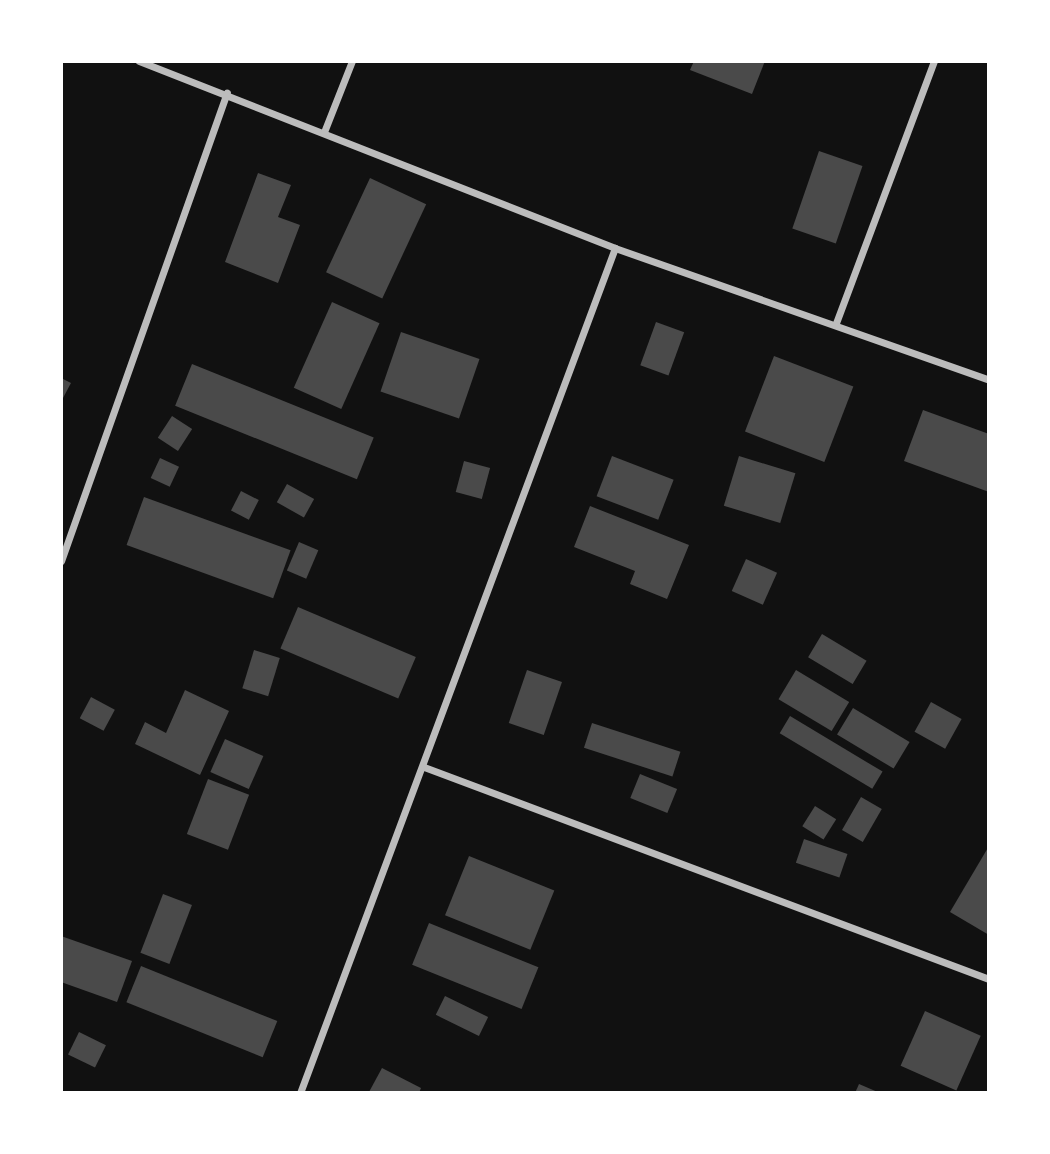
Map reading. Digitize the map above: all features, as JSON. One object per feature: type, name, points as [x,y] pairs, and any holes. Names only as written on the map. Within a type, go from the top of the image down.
[{"type":"street","points":[[139,61],[227,93],[615,248],[836,323],[989,380]]},
{"type":"street","points":[[324,132],[352,61]]},
{"type":"street","points":[[836,323],[934,61]]},
{"type":"street","points":[[61,561],[227,93]]},
{"type":"street","points":[[300,1093],[424,767],[615,248]]},
{"type":"street","points":[[424,767],[989,979]]},
{"type":"building","points":[[694,61],[765,61],[752,94],[690,70]]},
{"type":"building","points":[[819,151],[862,166],[836,244],[792,229]]},
{"type":"building","points":[[258,173],[291,185],[278,217],[300,225],[278,283],[225,262]]},
{"type":"building","points":[[370,178],[426,204],[382,298],[326,272]]},
{"type":"building","points":[[332,302],[380,323],[341,409],[294,388]]},
{"type":"building","points":[[656,322],[684,332],[668,375],[640,365]]},
{"type":"building","points":[[401,332],[479,359],[459,419],[380,392]]},
{"type":"building","points":[[774,356],[853,386],[824,462],[745,432]]},
{"type":"building","points":[[192,364],[374,437],[357,479],[175,406]]},
{"type":"building","points":[[61,378],[71,383],[63,398],[61,397]]},
{"type":"building","points":[[923,410],[989,434],[989,492],[904,461]]},
{"type":"building","points":[[172,416],[192,429],[178,451],[158,438]]},
{"type":"building","points":[[612,456],[674,480],[658,520],[597,496]]},
{"type":"building","points":[[739,456],[795,473],[780,523],[724,506]]},
{"type":"building","points":[[160,458],[179,467],[170,487],[151,478]]},
{"type":"building","points":[[464,461],[490,468],[482,499],[456,492]]},
{"type":"building","points":[[287,484],[314,499],[304,517],[277,502]]},
{"type":"building","points":[[241,491],[259,500],[249,520],[231,511]]},
{"type":"building","points":[[144,497],[291,550],[273,598],[127,545]]},
{"type":"building","points":[[590,506],[689,545],[667,599],[630,584],[635,571],[574,547]]},
{"type":"building","points":[[299,542],[318,550],[306,579],[287,571]]},
{"type":"building","points":[[746,559],[777,573],[763,605],[732,591]]},
{"type":"building","points":[[298,607],[416,657],[398,698],[280,648]]},
{"type":"building","points":[[822,634],[867,661],[853,684],[808,657]]},
{"type":"building","points":[[254,650],[280,658],[268,696],[242,688]]},
{"type":"building","points":[[527,670],[562,682],[544,735],[509,723]]},
{"type":"building","points":[[796,670],[849,702],[832,731],[778,699]]},
{"type":"building","points":[[185,690],[229,711],[200,775],[135,744],[145,722],[166,733]]},
{"type":"building","points":[[91,697],[115,710],[104,731],[80,718]]},
{"type":"building","points":[[931,702],[962,719],[945,749],[915,732]]},
{"type":"building","points":[[853,708],[910,742],[894,769],[837,735]]},
{"type":"building","points":[[790,716],[883,772],[872,789],[780,733]]},
{"type":"building","points":[[592,723],[680,752],[672,776],[584,748]]},
{"type":"building","points":[[225,739],[263,756],[249,789],[210,772]]},
{"type":"building","points":[[640,774],[677,789],[667,813],[630,798]]},
{"type":"building","points":[[208,779],[249,795],[228,850],[187,834]]},
{"type":"building","points":[[861,797],[882,809],[863,842],[842,830]]},
{"type":"building","points":[[815,806],[836,819],[823,840],[802,826]]},
{"type":"building","points":[[804,839],[847,854],[839,878],[796,863]]},
{"type":"building","points":[[989,846],[989,935],[950,912]]},
{"type":"building","points":[[469,856],[554,890],[530,950],[445,915]]},
{"type":"building","points":[[163,894],[192,905],[169,964],[140,953]]},
{"type":"building","points":[[429,923],[538,967],[522,1009],[412,965]]},
{"type":"building","points":[[61,936],[132,961],[117,1002],[61,982]]},
{"type":"building","points":[[141,966],[277,1021],[263,1057],[126,1002]]},
{"type":"building","points":[[445,996],[488,1017],[479,1036],[436,1015]]},
{"type":"building","points":[[925,1011],[981,1036],[956,1091],[901,1066]]},
{"type":"building","points":[[79,1032],[106,1045],[95,1068],[68,1054]]},
{"type":"building","points":[[382,1068],[421,1088],[419,1093],[369,1092]]},
{"type":"building","points":[[859,1084],[880,1093],[855,1093]]}]
